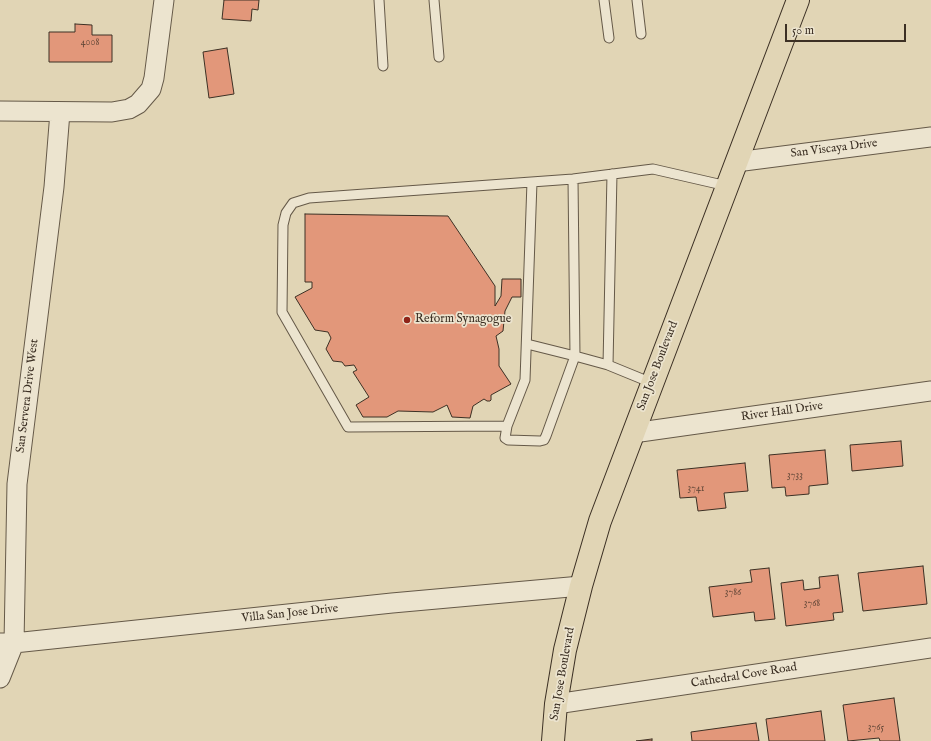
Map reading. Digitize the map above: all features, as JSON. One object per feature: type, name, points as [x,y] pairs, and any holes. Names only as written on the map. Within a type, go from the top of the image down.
[{"type":"main road","name":"San Jose Boulevard","points":[[553,741],[556,704],[565,650],[581,586],[600,521],[632,433],[798,0]]},
{"type":"street","points":[[0,111],[112,112],[129,109],[138,104],[150,89],[154,78],[164,0],[160,0]]},
{"type":"street","name":"San Servera Drive West","points":[[0,678],[7,643],[17,484],[54,187],[60,112]]},
{"type":"street","name":"San Viscaya Drive","points":[[736,162],[931,136]]},
{"type":"street","name":"River Hall Drive","points":[[632,433],[931,391]]},
{"type":"street","name":"Villa San Jose Drive","points":[[7,643],[384,604],[581,586]]},
{"type":"street","name":"Cathedral Cove Road","points":[[556,704],[931,648]]},
{"type":"lane","points":[[379,0],[383,66]]},
{"type":"lane","points":[[434,0],[439,57]]},
{"type":"lane","points":[[604,0],[609,38]]},
{"type":"lane","points":[[637,0],[641,34]]},
{"type":"lane","points":[[507,426],[348,427],[282,312],[283,225],[286,213],[293,203],[309,198],[573,179],[653,170],[727,186]]},
{"type":"lane","points":[[608,365],[612,174]]},
{"type":"lane","points":[[532,182],[525,380],[507,426],[505,438],[508,440],[540,441],[544,440],[546,436],[575,356],[573,179]]},
{"type":"lane","points":[[527,344],[608,365],[652,383]]},
{"type":"building","points":[[224,0],[259,0],[258,10],[252,9],[251,21],[222,19]]},
{"type":"building","points":[[75,24],[92,25],[92,35],[112,35],[112,62],[49,62],[49,32],[75,32]]},
{"type":"building","points":[[227,48],[234,94],[209,98],[203,52]]},
{"type":"building","name":"Reform Synagogue","points":[[305,214],[448,216],[495,286],[495,306],[501,296],[502,279],[521,279],[521,297],[512,297],[505,311],[503,331],[496,336],[499,349],[499,366],[511,384],[491,395],[490,401],[484,399],[473,406],[470,418],[452,417],[447,405],[433,412],[398,411],[387,417],[363,417],[356,405],[369,397],[353,372],[357,370],[354,365],[345,366],[342,362],[333,361],[326,349],[331,338],[328,332],[315,330],[295,297],[312,288],[312,282],[305,282]]},
{"type":"building","points":[[901,441],[903,466],[852,471],[850,445]]},
{"type":"building","points":[[825,450],[828,484],[809,486],[809,494],[786,496],[785,487],[772,488],[769,455]]},
{"type":"building","points":[[745,463],[748,491],[724,493],[726,508],[698,511],[696,497],[680,498],[677,470]]},
{"type":"building","points":[[923,566],[927,604],[863,611],[858,573]]},
{"type":"building","points":[[769,568],[775,619],[755,621],[754,612],[713,617],[709,587],[752,582],[750,570]]},
{"type":"building","points":[[838,575],[843,612],[833,613],[834,620],[786,626],[781,583],[803,580],[804,590],[820,588],[819,577]]},
{"type":"building","points":[[894,698],[900,741],[880,741],[879,738],[848,741],[843,705]]},
{"type":"building","points":[[821,711],[825,741],[769,741],[766,719]]},
{"type":"building","points":[[756,723],[759,741],[692,741],[691,732]]},
{"type":"building","points":[[652,739],[652,741],[636,741]]},
{"type":"place","name":"Reform Synagogue","points":[[407,320]]}]
